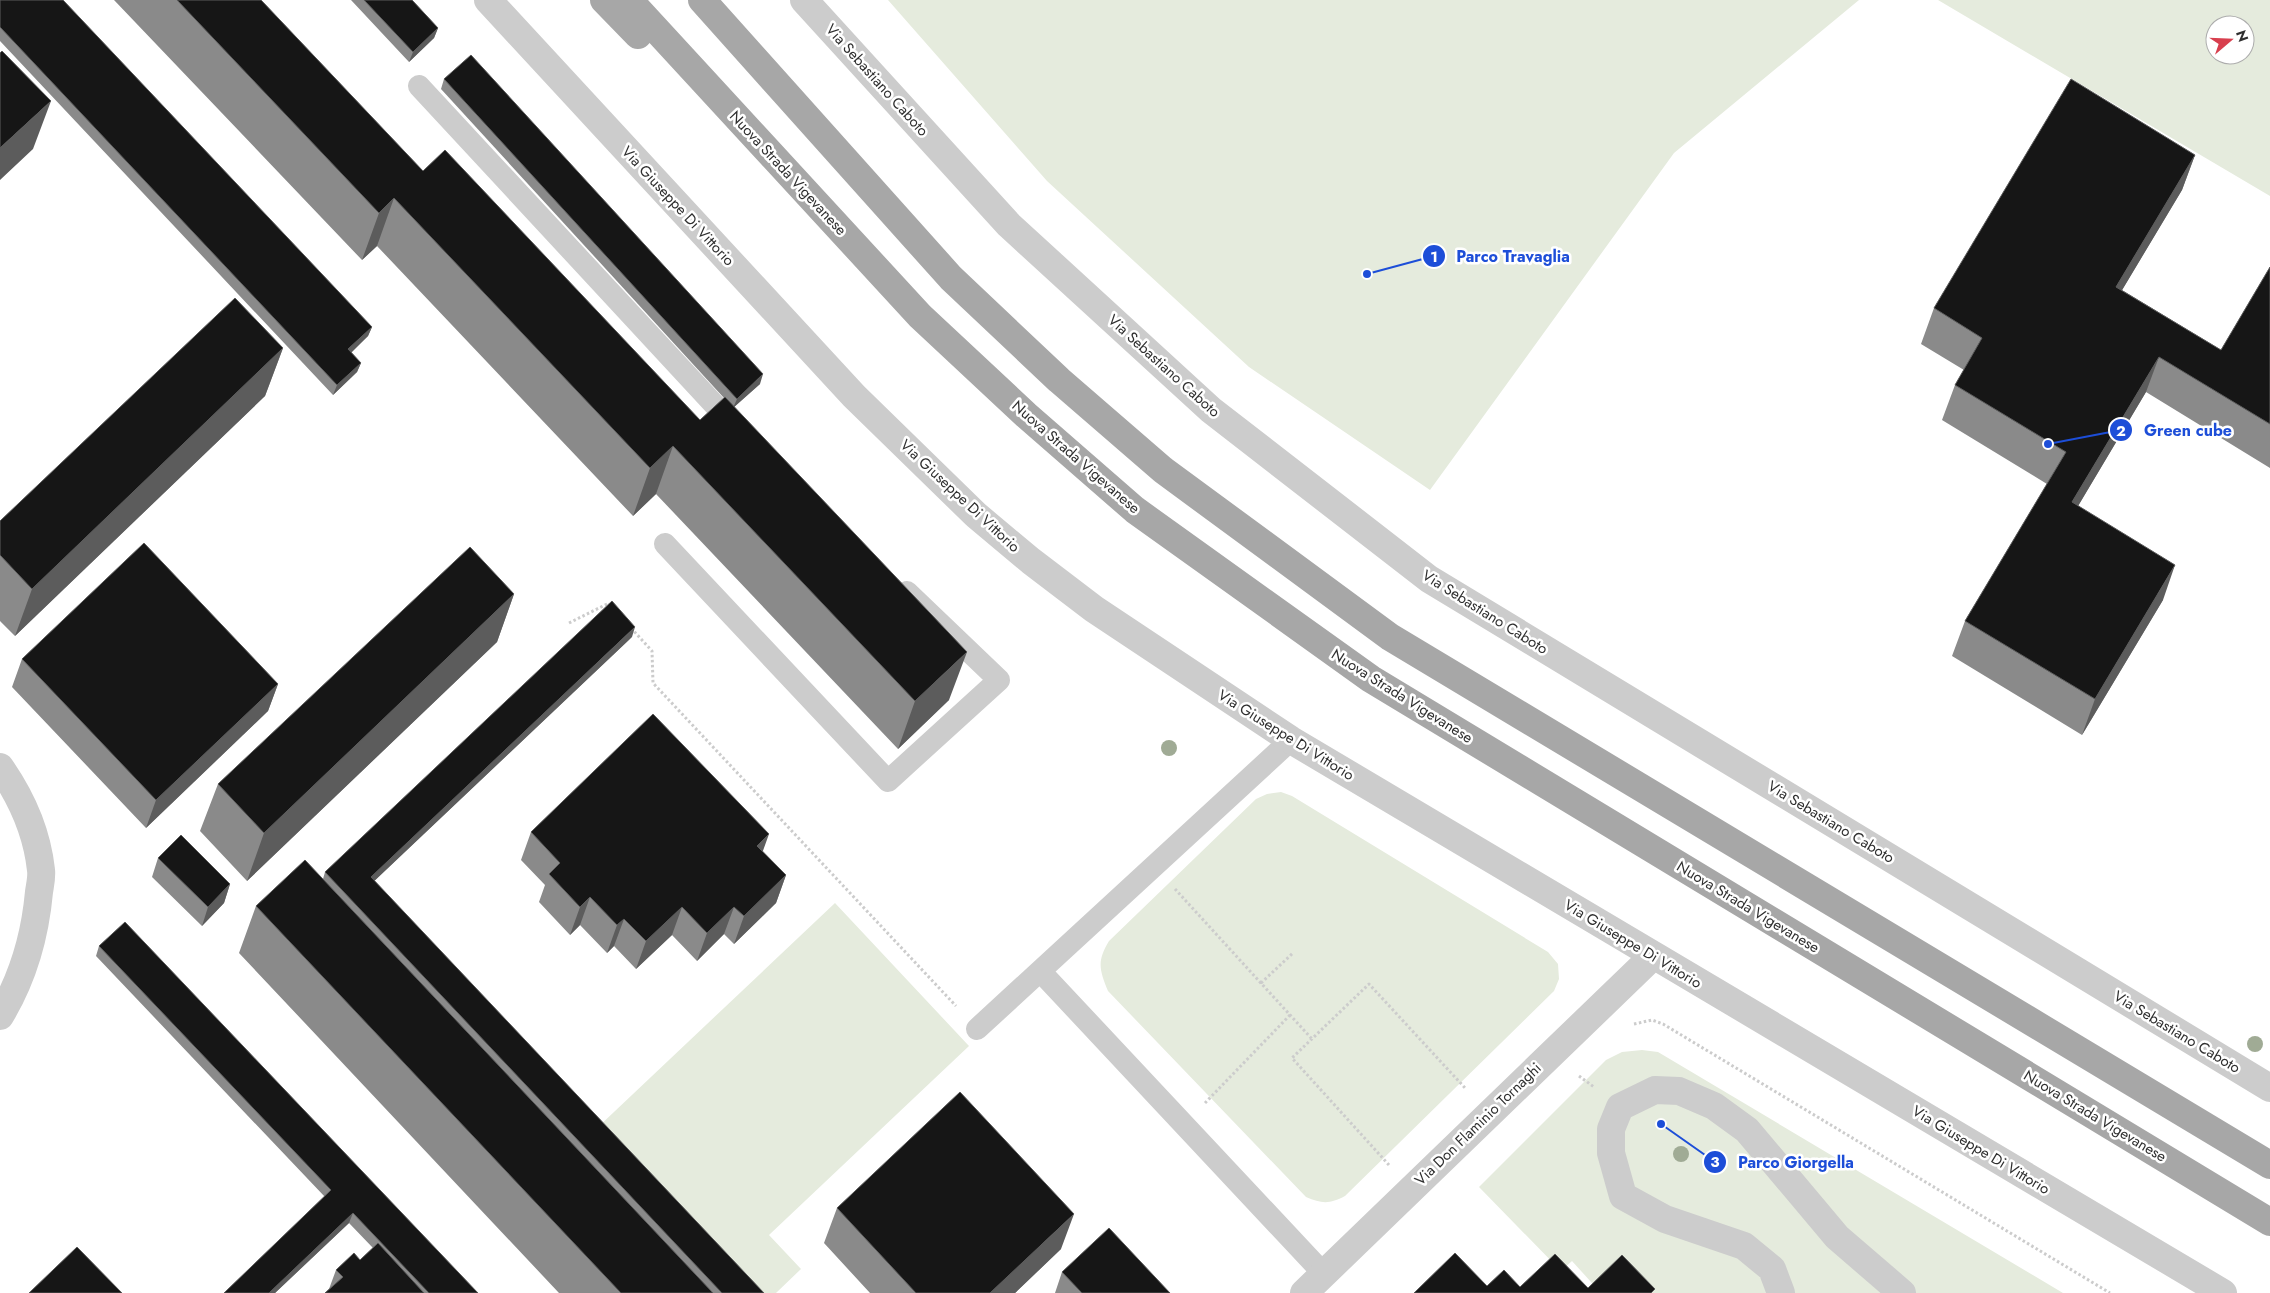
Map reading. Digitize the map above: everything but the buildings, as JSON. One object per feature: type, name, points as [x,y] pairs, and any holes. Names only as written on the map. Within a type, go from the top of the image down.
[{"type":"main road","points":[[604,0],[704,98],[776,160]]},
{"type":"main road","name":"Nuova Strada Vigevanese","points":[[629,0],[920,316],[1026,415],[1135,510],[1370,679],[2270,1222]]},
{"type":"main road","points":[[702,0],[952,278],[1059,380],[1163,470],[1390,637],[2270,1165]]},
{"type":"main road","points":[[719,0],[751,39],[816,128]]},
{"type":"street","name":"Via Giuseppe Di Vittorio","points":[[488,0],[854,396],[976,516],[1094,609],[1291,740],[2223,1293]]},
{"type":"street","name":"Via Sebastiano Caboto","points":[[804,0],[1016,232],[1211,410],[1429,579],[2270,1088]]},
{"type":"street","points":[[0,767],[10,781],[29,820],[41,870],[36,926],[21,973],[0,1016]]},
{"type":"street","name":"Via Don Flaminio Tornaghi","points":[[1304,1293],[1653,956]]},
{"type":"street","points":[[1781,1293],[1772,1269],[1744,1246],[1665,1219],[1623,1196],[1611,1153],[1611,1129],[1620,1108],[1655,1090],[1679,1091],[1714,1106],[1747,1130],[1837,1237],[1902,1293]]},
{"type":"lane","points":[[419,86],[718,410],[754,445]]},
{"type":"lane","points":[[665,544],[888,781],[999,680],[891,576]]},
{"type":"lane","points":[[977,1029],[1291,740]]},
{"type":"lane","points":[[1041,972],[1323,1273]]},
{"type":"path","points":[[569,622],[609,604],[615,610]]},
{"type":"path","points":[[628,624],[652,651],[653,683],[977,1029]]},
{"type":"path","points":[[1155,866],[1312,1039]]},
{"type":"path","points":[[1261,983],[1294,953]]},
{"type":"path","points":[[1390,1166],[1292,1058],[1369,984],[1468,1091]]},
{"type":"path","points":[[1205,1103],[1290,1015]]},
{"type":"path","points":[[1627,1027],[1642,1021],[1652,1020],[1663,1024],[2110,1293]]},
{"type":"path","points":[[1571,1081],[1584,1068]]},
{"type":"shaded area","points":[[888,0],[1859,0],[1674,153],[1430,490],[1249,367],[1047,181]]},
{"type":"shaded area","points":[[1938,0],[2270,0],[2270,196]]},
{"type":"shaded area","points":[[1281,792],[1292,796],[1548,952],[1558,964],[1559,979],[1554,991],[1345,1196],[1330,1202],[1321,1202],[1306,1197],[1108,991],[1101,971],[1101,960],[1109,941],[1256,799],[1267,794]]},
{"type":"shaded area","points":[[835,903],[969,1046],[769,1235],[801,1269],[776,1293],[751,1293],[596,1129]]},
{"type":"shaded area","points":[[1642,1050],[1658,1052],[2063,1293],[1601,1293],[1572,1261],[1561,1271],[1479,1187],[1606,1060],[1622,1052]]},
{"type":"place","name":"Parco Travaglia","points":[[1367,274]]},
{"type":"place","name":"Green cube","points":[[2048,444]]},
{"type":"place","name":"Parco Giorgella","points":[[1661,1124]]}]
